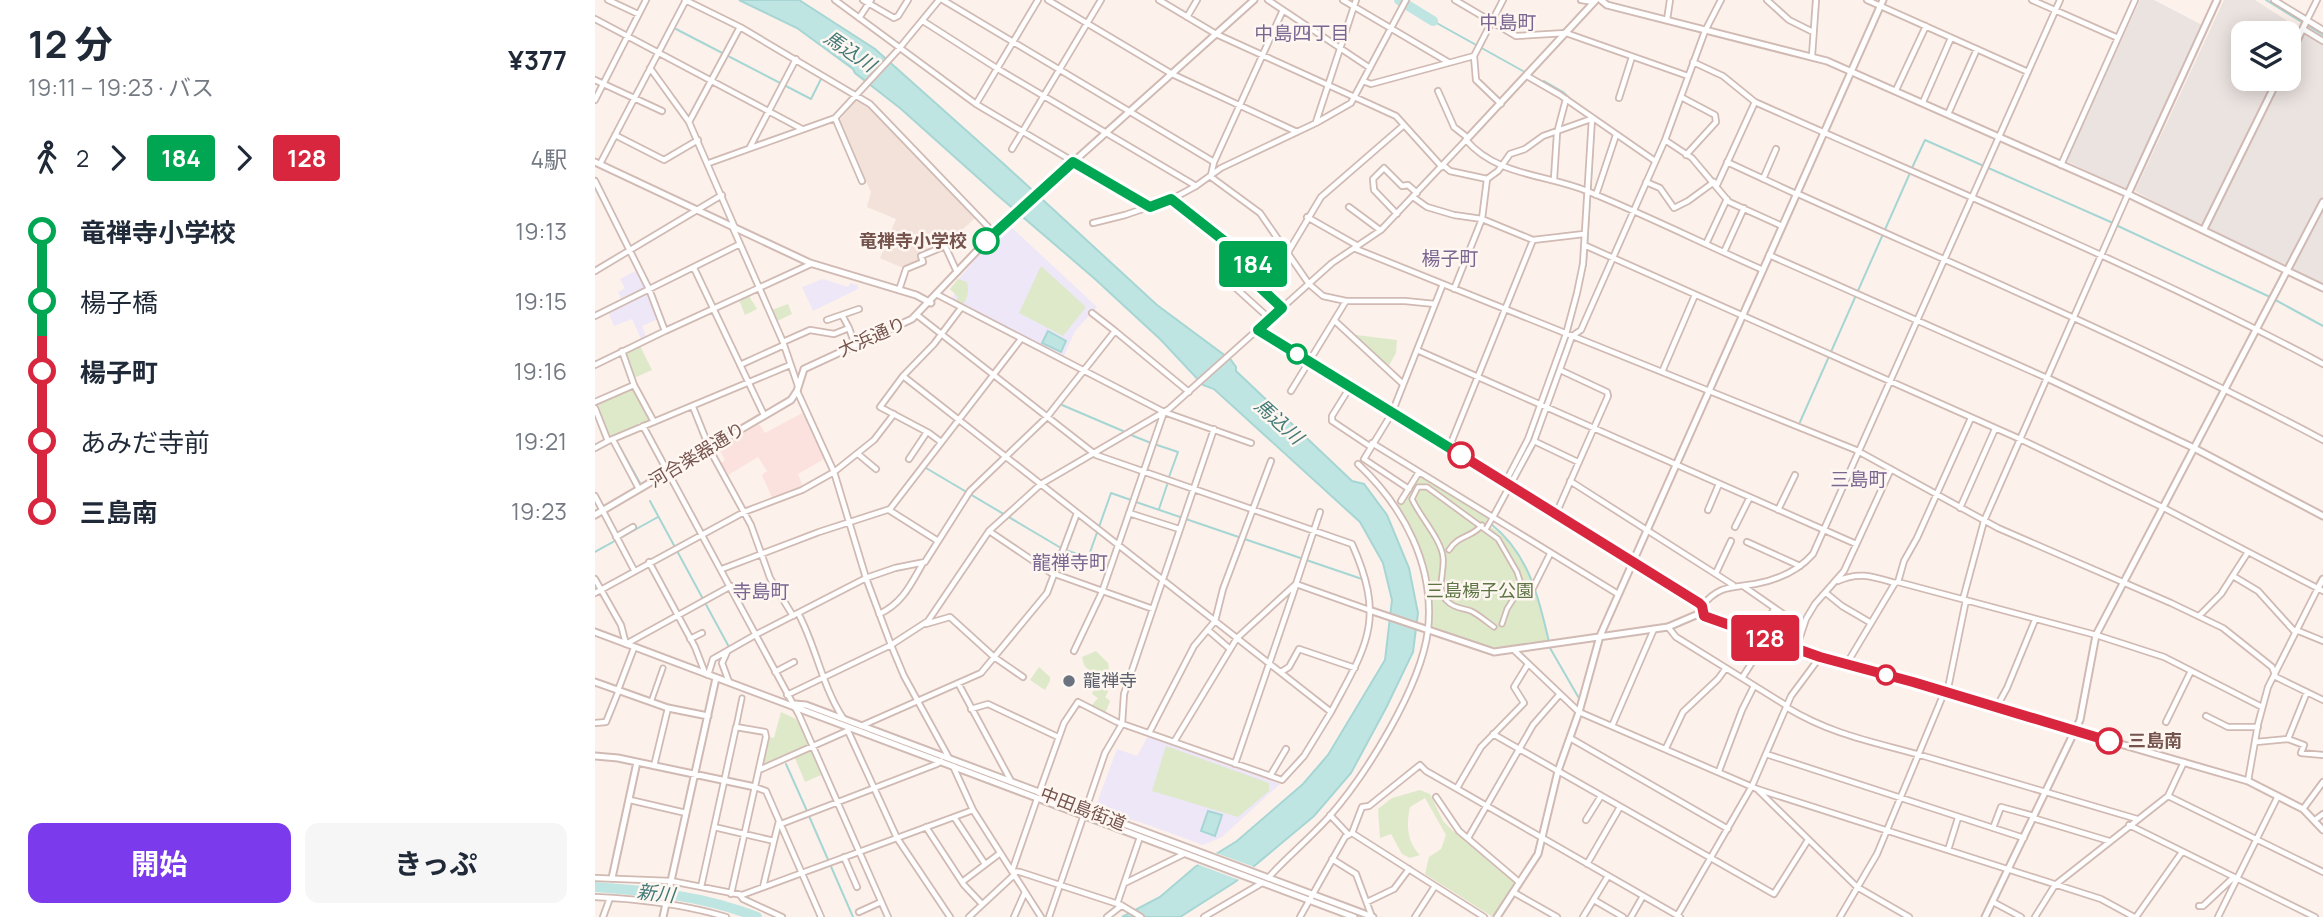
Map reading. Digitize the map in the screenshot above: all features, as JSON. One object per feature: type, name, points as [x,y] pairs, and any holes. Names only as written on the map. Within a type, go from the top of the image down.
[{"type":"street","points":[[608,0],[638,14]]},
{"type":"street","points":[[595,100],[646,0]]},
{"type":"street","points":[[931,303],[899,289],[811,264],[597,163],[615,135],[685,0],[740,27],[872,106],[994,233]]},
{"type":"street","points":[[835,0],[976,104],[1150,207]]},
{"type":"street","points":[[859,18],[867,1],[894,18],[908,0]]},
{"type":"street","points":[[709,163],[835,117],[941,0],[1214,162]]},
{"type":"street","points":[[976,104],[1038,0]]},
{"type":"street","points":[[1048,0],[1171,74],[1298,132]]},
{"type":"street","points":[[1012,149],[1101,0]]},
{"type":"street","points":[[1159,0],[1216,34],[1396,116],[1443,166],[1450,170],[1487,179],[1493,176],[1510,154],[1525,149],[1543,136],[1592,118]]},
{"type":"street","points":[[1187,16],[1197,0]]},
{"type":"street","points":[[1073,162],[1254,0]]},
{"type":"street","points":[[1268,0],[1370,68]]},
{"type":"street","points":[[1343,0],[1449,63]]},
{"type":"street","points":[[1316,123],[1356,0]]},
{"type":"street","points":[[1093,223],[1171,199],[1196,186],[1221,168],[1316,123],[1351,103],[1406,0]]},
{"type":"street","points":[[1455,0],[1516,36],[1566,33],[1688,76]]},
{"type":"street","points":[[1501,104],[1476,80],[1474,56],[1503,0]]},
{"type":"street","points":[[1581,0],[1597,1],[1812,57],[1850,71],[2128,194],[2323,288]]},
{"type":"street","points":[[1667,20],[1670,0]]},
{"type":"street","points":[[1507,484],[1534,441],[1543,405],[1569,335],[1581,330],[1665,141],[1705,31],[1721,0]]},
{"type":"street","points":[[1767,0],[1789,20],[1813,32]]},
{"type":"street","points":[[1812,57],[1817,0]]},
{"type":"street","points":[[1867,0],[1881,3],[2028,72]]},
{"type":"street","points":[[2032,0],[2117,38]]},
{"type":"street","points":[[1702,606],[1724,588],[1777,578],[1800,566],[1813,554],[2060,0]]},
{"type":"street","points":[[2061,165],[2135,0]]},
{"type":"street","points":[[1840,917],[1877,854],[1945,692],[1964,599],[1984,521],[2217,0]]},
{"type":"street","points":[[2274,0],[2323,30]]},
{"type":"street","points":[[2301,33],[2317,0]]},
{"type":"street","points":[[787,695],[891,645],[922,626],[932,616],[989,531],[1041,484],[1164,412],[1332,263],[1381,230],[1597,1]]},
{"type":"street","points":[[1497,917],[1538,854],[1558,771],[1579,712],[1600,636],[1881,3]]},
{"type":"street","points":[[1210,176],[1283,10]]},
{"type":"street","points":[[595,19],[802,129]]},
{"type":"street","points":[[923,21],[998,69],[1196,186]]},
{"type":"street","points":[[1896,90],[1926,26]]},
{"type":"street","points":[[689,122],[740,27]]},
{"type":"street","points":[[2303,29],[2323,41]]},
{"type":"street","points":[[1923,102],[1951,37]]},
{"type":"street","points":[[1948,114],[1977,49]]},
{"type":"street","points":[[1363,81],[1370,84],[1474,56]]},
{"type":"street","points":[[1619,98],[1632,57]]},
{"type":"street","points":[[749,148],[796,59]]},
{"type":"street","points":[[1693,62],[1723,76],[1755,102],[2101,256],[2257,329],[2323,364]]},
{"type":"street","points":[[650,68],[689,122],[709,163],[740,244],[784,344],[797,389],[834,472],[866,578],[891,645],[917,701],[954,767],[973,810],[1041,917]]},
{"type":"street","points":[[1527,76],[1566,99],[1655,161]]},
{"type":"street","points":[[595,80],[662,111]]},
{"type":"street","points":[[1438,91],[1454,127],[1487,160],[1501,167],[1586,190],[1763,270]]},
{"type":"street","points":[[2204,229],[2272,91]]},
{"type":"street","points":[[1681,97],[1715,115],[1716,122],[1686,155]]},
{"type":"street","points":[[1553,179],[1557,132],[1566,99]]},
{"type":"street","points":[[1646,182],[1660,188],[1674,208],[1715,183],[1755,102]]},
{"type":"street","points":[[835,117],[862,181]]},
{"type":"street","points":[[1449,550],[1458,538],[1476,532],[1493,517],[1560,370],[1583,264],[1592,118]]},
{"type":"street","points":[[1287,254],[1321,197],[1404,125]]},
{"type":"street","points":[[615,135],[664,160],[698,140]]},
{"type":"street","points":[[1596,195],[1616,135]]},
{"type":"street","points":[[1665,141],[1686,155],[1715,183],[1727,199],[1782,226]]},
{"type":"street","points":[[1763,178],[1776,149]]},
{"type":"street","name":"大浜通り","points":[[797,389],[804,369],[909,322],[931,303],[994,233],[1073,162]]},
{"type":"street","points":[[1727,162],[2074,317],[2226,388],[2323,440]]},
{"type":"street","points":[[1397,214],[1374,190],[1373,179],[1384,168],[1402,186],[1408,185],[1427,208],[1482,219],[1533,240],[1584,234]]},
{"type":"street","points":[[1210,176],[1260,213],[1309,284],[1323,296],[1346,301],[1435,304]]},
{"type":"street","points":[[1454,289],[1482,219],[1487,179]]},
{"type":"street","points":[[595,181],[649,289],[666,331]]},
{"type":"street","points":[[595,271],[722,195]]},
{"type":"street","points":[[1171,199],[1256,266],[1248,276],[1282,308]]},
{"type":"street","points":[[1706,244],[1727,199]]},
{"type":"street","points":[[1985,917],[2080,720],[2096,635],[2323,202]]},
{"type":"street","points":[[1349,207],[1374,228],[1381,230]]},
{"type":"street","points":[[1724,252],[1744,208]]},
{"type":"street","points":[[1307,217],[1357,248],[1859,451],[1984,521],[2199,616],[2232,634],[2272,667],[2276,677],[2323,700]]},
{"type":"street","points":[[1449,448],[1533,240]]},
{"type":"street","points":[[595,316],[740,244]]},
{"type":"street","points":[[1584,245],[2020,439],[2162,507],[2320,590]]},
{"type":"street","points":[[899,289],[906,269],[923,262],[921,256],[945,246],[957,273]]},
{"type":"street","points":[[1769,255],[2194,448],[2323,516]]},
{"type":"street","points":[[595,365],[811,264]]},
{"type":"street","points":[[694,268],[764,415]]},
{"type":"street","points":[[1227,280],[1270,319]]},
{"type":"street","points":[[1412,490],[1364,459],[1392,413],[1443,284]]},
{"type":"street","points":[[937,295],[1164,412],[1251,443]]},
{"type":"street","points":[[1662,372],[1695,295]]},
{"type":"street","points":[[1291,391],[1346,301]]},
{"type":"street","points":[[941,442],[880,407],[961,308]]},
{"type":"street","points":[[827,320],[859,309]]},
{"type":"street","points":[[1092,313],[1191,390]]},
{"type":"street","points":[[842,315],[855,345]]},
{"type":"street","points":[[917,315],[1093,453],[1352,544],[1365,573],[1374,612],[1363,650],[1331,712],[1304,755],[1282,780],[1103,717],[1078,702],[1058,737],[1013,873],[969,917]]},
{"type":"street","points":[[1335,321],[1403,384]]},
{"type":"street","points":[[740,365],[810,330],[834,334],[849,328]]},
{"type":"street","points":[[1258,330],[1702,606],[1704,616]]},
{"type":"street","points":[[879,614],[905,595],[969,493],[1047,417],[1115,331]]},
{"type":"street","points":[[722,569],[888,509],[1021,339]]},
{"type":"street","points":[[1417,350],[1856,544]]},
{"type":"street","points":[[622,351],[634,384],[654,422]]},
{"type":"street","points":[[595,448],[790,365]]},
{"type":"street","points":[[1556,514],[1608,396],[1607,392],[1560,370]]},
{"type":"street","points":[[903,376],[1331,712]]},
{"type":"street","points":[[634,384],[595,405],[639,489]]},
{"type":"street","points":[[1350,387],[1332,416],[1332,421],[1618,594]]},
{"type":"street","name":"河合楽器通り","points":[[595,515],[791,400],[797,389]]},
{"type":"street","points":[[693,407],[709,449],[744,512],[770,578],[809,634],[824,678],[844,719]]},
{"type":"street","points":[[1074,651],[1102,592],[1164,412]]},
{"type":"street","points":[[595,593],[744,512],[801,489],[834,472],[878,436],[894,414]]},
{"type":"street","points":[[1846,665],[1896,582],[1971,418]]},
{"type":"street","points":[[643,426],[799,715],[888,917]]},
{"type":"street","points":[[1049,917],[1105,753],[1122,724],[1124,694],[1214,429]]},
{"type":"street","points":[[1960,508],[1996,429]]},
{"type":"street","points":[[909,458],[927,432]]},
{"type":"street","points":[[1534,441],[1579,462]]},
{"type":"street","points":[[858,454],[876,469]]},
{"type":"street","points":[[1149,733],[1195,646],[1215,621],[1223,589],[1271,461]]},
{"type":"street","points":[[1204,917],[1262,879],[1305,843],[1330,815],[1359,778],[1391,726],[1413,680],[1426,631],[1426,585],[1414,541],[1395,504],[1379,483],[1358,464]]},
{"type":"street","points":[[1796,649],[1802,627],[1815,604],[1845,571],[1891,469]]},
{"type":"street","points":[[1419,472],[1412,490],[1413,501],[1443,554],[1441,587],[1444,596],[1454,606],[1471,611],[1494,627]]},
{"type":"street","points":[[1778,510],[1794,475]]},
{"type":"street","points":[[1570,481],[1734,586]]},
{"type":"street","points":[[1707,510],[1719,484]]},
{"type":"street","points":[[1401,501],[1412,490],[1420,486],[1427,487],[1484,527],[1501,544],[1520,581],[1516,598],[1507,609],[1502,624]]},
{"type":"street","points":[[595,496],[634,570]]},
{"type":"street","points":[[1735,527],[1750,497]]},
{"type":"street","points":[[888,509],[938,541]]},
{"type":"street","points":[[1235,764],[1320,512]]},
{"type":"street","points":[[861,726],[981,673],[1045,596],[1077,513]]},
{"type":"street","points":[[1129,513],[1179,529]]},
{"type":"street","points":[[617,538],[633,527]]},
{"type":"street","points":[[989,531],[1054,575],[1153,608]]},
{"type":"street","points":[[1716,573],[1731,541]]},
{"type":"street","points":[[1747,542],[1800,566]]},
{"type":"street","points":[[2199,616],[2221,594],[2248,552]]},
{"type":"street","points":[[1530,594],[1550,554]]},
{"type":"street","points":[[649,562],[707,674]]},
{"type":"street","points":[[707,674],[713,659],[795,614],[866,578],[895,568],[923,563]]},
{"type":"street","points":[[1837,582],[1865,574],[2096,635],[2164,657],[2262,707]]},
{"type":"street","points":[[2233,576],[2258,591],[2295,631],[2323,641]]},
{"type":"street","points":[[595,579],[621,625],[626,644],[731,586]]},
{"type":"street","points":[[2248,781],[2257,727],[2274,672],[2320,590],[2323,579]]},
{"type":"street","points":[[1296,584],[1487,651],[1515,651],[1654,629],[1696,615],[1704,616],[1846,665],[2248,781],[2303,808],[2323,830]]},
{"type":"street","points":[[1174,742],[1237,638],[1296,584]]},
{"type":"street","points":[[1743,585],[1802,627]]},
{"type":"street","points":[[1826,593],[1835,602],[1871,623]]},
{"type":"street","points":[[1742,678],[1773,633],[1765,625],[1774,609]]},
{"type":"street","points":[[922,626],[950,617],[994,657],[1023,677]]},
{"type":"street","points":[[1996,708],[2035,620]]},
{"type":"street","points":[[1668,626],[1676,637],[1805,719],[1859,740],[2137,819]]},
{"type":"street","points":[[1612,726],[1654,629]]},
{"type":"street","points":[[1208,630],[1230,649]]},
{"type":"street","name":"中田島街道","points":[[595,632],[792,704],[848,730],[942,760],[950,760],[1011,782],[1038,796]]},
{"type":"street","points":[[690,639],[702,633]]},
{"type":"street","points":[[595,723],[606,722],[634,648]]},
{"type":"street","points":[[1281,672],[1289,667],[1299,649],[1355,668]]},
{"type":"street","points":[[727,651],[722,663],[729,682]]},
{"type":"street","points":[[1515,651],[1579,712],[1755,787],[2101,899],[2135,917],[2182,852]]},
{"type":"street","points":[[1300,917],[1332,859],[1350,833],[1362,807],[1369,806],[1420,765],[1678,917],[1755,787],[1791,696],[1820,657]]},
{"type":"street","points":[[775,672],[794,662]]},
{"type":"street","points":[[1457,788],[1478,751],[1524,703],[1514,687],[1528,664]]},
{"type":"street","points":[[651,702],[663,668]]},
{"type":"street","points":[[1666,748],[1683,712],[1726,668]]},
{"type":"street","points":[[2166,722],[2191,671]]},
{"type":"street","points":[[663,917],[716,678]]},
{"type":"street","points":[[595,682],[668,708],[708,716]]},
{"type":"street","points":[[958,683],[1011,782]]},
{"type":"street","points":[[1719,771],[1754,686]]},
{"type":"street","points":[[2288,739],[2307,692]]},
{"type":"street","points":[[1468,838],[1533,725],[1560,694]]},
{"type":"street","points":[[701,887],[742,698]]},
{"type":"street","name":"中田島街道","points":[[792,704],[806,705],[954,767],[1203,854],[1312,898],[1372,917]]},
{"type":"street","points":[[971,709],[988,704],[1058,737]]},
{"type":"street","points":[[654,765],[668,708]]},
{"type":"street","points":[[2206,716],[2228,727],[2257,727]]},
{"type":"street","points":[[731,894],[766,733],[736,727]]},
{"type":"street","points":[[758,770],[848,730],[897,838],[950,917]]},
{"type":"street","points":[[1493,734],[1774,894],[1808,840]]},
{"type":"street","points":[[1570,738],[1728,829]]},
{"type":"street","points":[[2256,743],[2288,739],[2304,745],[2301,753],[2323,755]]},
{"type":"street","points":[[1270,776],[1286,749]]},
{"type":"street","points":[[1766,754],[2024,838]]},
{"type":"street","points":[[595,756],[654,765],[766,791],[821,917]]},
{"type":"street","points":[[780,822],[874,789],[942,760]]},
{"type":"street","points":[[612,878],[637,762]]},
{"type":"street","points":[[2035,917],[2055,885],[2168,796],[2184,762]]},
{"type":"street","points":[[2303,808],[2323,782]]},
{"type":"street","points":[[1755,787],[1857,887],[1909,917]]},
{"type":"street","points":[[2218,917],[2279,795]]},
{"type":"street","points":[[1586,820],[1601,796]]},
{"type":"street","points":[[2168,796],[2323,872]]},
{"type":"street","points":[[1436,797],[1446,814],[1468,838],[1519,882]]},
{"type":"street","points":[[630,800],[686,813]]},
{"type":"street","points":[[1587,864],[1620,807]]},
{"type":"street","points":[[1993,828],[2001,807],[2109,841]]},
{"type":"street","points":[[595,878],[670,883],[739,895],[973,810]]},
{"type":"street","name":"中田島街道","points":[[1084,813],[1140,837],[1262,879]]},
{"type":"street","points":[[2315,820],[2323,814]]},
{"type":"street","points":[[1330,815],[1350,833],[1485,917]]},
{"type":"street","points":[[954,817],[985,864]]},
{"type":"street","points":[[1948,850],[1958,817]]},
{"type":"street","points":[[763,887],[780,822]]},
{"type":"street","points":[[2129,825],[2315,917]]},
{"type":"street","points":[[714,827],[774,841]]},
{"type":"street","points":[[926,827],[962,882],[982,904]]},
{"type":"street","points":[[1107,917],[1119,904],[1140,837]]},
{"type":"street","points":[[1124,884],[1184,853]]},
{"type":"street","points":[[962,882],[999,854]]},
{"type":"street","points":[[844,858],[857,887]]},
{"type":"street","points":[[1332,859],[1356,874],[1372,917]]},
{"type":"street","points":[[1367,902],[1394,890],[1409,869]]},
{"type":"street","points":[[1013,873],[1020,872],[1119,904],[1141,917]]},
{"type":"street","points":[[1583,917],[1608,876]]},
{"type":"street","points":[[2199,906],[2203,906],[2236,878]]},
{"type":"street","points":[[1415,917],[1435,886]]},
{"type":"street","points":[[1014,917],[1025,891]]},
{"type":"street","points":[[1513,892],[1557,917]]},
{"type":"street","points":[[739,895],[782,917]]},
{"type":"street","points":[[1630,917],[1643,895]]},
{"type":"street","points":[[595,897],[666,902],[726,917]]},
{"type":"street","points":[[603,917],[610,898]]},
{"type":"street","name":"中田島街道","points":[[1312,898],[1354,917]]},
{"type":"street","points":[[1594,900],[1623,917]]},
{"type":"street","points":[[859,912],[881,902]]},
{"type":"street","points":[[1993,902],[2021,917]]},
{"type":"shaded area","points":[[2140,0],[2154,0],[2204,26],[2127,190],[2066,161]]},
{"type":"shaded area","points":[[2224,0],[2255,0],[2287,21],[2231,21],[2231,91],[2301,91],[2301,30],[2323,44],[2323,285],[2212,233],[2135,191]]},
{"type":"shaded area","points":[[858,98],[872,107],[975,218],[962,230],[960,241],[947,245],[944,243],[919,255],[920,261],[903,268],[880,258],[896,219],[867,207],[871,192],[839,121]]},
{"type":"shaded area","points":[[1009,225],[1097,307],[1075,331],[1063,358],[951,299],[955,294],[950,289],[984,249]]},
{"type":"shaded area","points":[[637,270],[646,288],[622,300],[618,292],[625,288],[620,279]]},
{"type":"shaded area","points":[[823,279],[848,287],[850,283],[858,285],[858,289],[813,311],[802,287]]},
{"type":"shaded area","points":[[648,292],[658,319],[642,326],[646,337],[641,339],[632,319],[614,326],[608,311]]},
{"type":"shaded area","points":[[804,412],[826,458],[798,474],[803,487],[772,498],[762,475],[767,471],[758,457],[728,475],[721,463],[725,460],[719,449],[759,424],[765,433]]},
{"type":"shaded area","points":[[1148,736],[1280,784],[1222,837],[1203,845],[1140,822],[1094,811],[1117,749],[1137,756]]},
{"type":"green space","points":[[1041,266],[1086,307],[1063,336],[1019,313]]},
{"type":"green space","points":[[958,279],[967,282],[968,294],[963,305],[956,301],[958,297],[950,289]]},
{"type":"green space","points":[[749,296],[757,309],[745,315],[739,300]]},
{"type":"green space","points":[[788,304],[792,314],[777,321],[772,310]]},
{"type":"green space","points":[[1356,335],[1397,340],[1396,353],[1388,367],[1354,338]]},
{"type":"green space","points":[[640,346],[652,370],[634,378],[625,353]]},
{"type":"green space","points":[[633,387],[650,421],[613,438],[598,404]]},
{"type":"green space","name":"三島楊子公園","points":[[1421,476],[1493,520],[1489,526],[1514,548],[1530,577],[1549,642],[1491,649],[1434,631],[1431,627],[1421,556],[1398,505],[1403,503]]},
{"type":"green space","points":[[1096,651],[1108,663],[1109,668],[1103,674],[1108,692],[1105,697],[1110,701],[1105,714],[1091,706],[1098,698],[1092,694],[1095,687],[1089,679],[1093,675],[1084,665],[1082,657]]},
{"type":"green space","points":[[1039,667],[1050,677],[1045,690],[1030,680]]},
{"type":"green space","points":[[781,712],[796,719],[809,743],[808,746],[766,764],[764,761],[770,737],[774,738]]},
{"type":"green space","points":[[1166,746],[1269,783],[1269,791],[1238,817],[1152,791]]},
{"type":"green space","points":[[811,751],[821,775],[805,782],[795,758]]},
{"type":"green space","points":[[1420,790],[1430,794],[1443,821],[1452,830],[1515,883],[1493,917],[1425,874],[1429,857],[1441,849],[1446,835],[1425,798],[1410,807],[1408,820],[1410,839],[1420,855],[1410,858],[1402,854],[1391,834],[1380,838],[1378,809],[1392,798]]},
{"type":"water","name":"馬込川","points":[[739,0],[799,0],[875,49],[1157,305],[1231,360],[1236,371],[1352,481],[1364,484],[1387,515],[1409,568],[1418,613],[1413,652],[1386,708],[1351,773],[1314,816],[1235,882],[1180,917],[1122,917],[1160,897],[1195,867],[1237,841],[1303,784],[1328,755],[1385,660],[1392,600],[1383,563],[1360,522],[1214,389],[1203,385],[1161,340],[1095,279],[900,108],[797,28]]},
{"type":"water","points":[[1048,331],[1066,341],[1061,352],[1042,343]]},
{"type":"water","points":[[1208,811],[1222,815],[1215,836],[1201,831]]},
{"type":"pier","points":[[1213,852],[1257,868],[1242,881],[1194,863]]},
{"type":"waterway","points":[[1399,0],[1433,21]]},
{"type":"waterway","points":[[2266,0],[2323,35]]},
{"type":"waterway","points":[[1433,21],[1523,71]]},
{"type":"waterway","points":[[676,29],[811,99],[821,79]]},
{"type":"waterway","points":[[1544,81],[1563,92],[1577,105]]},
{"type":"waterway","points":[[1570,330],[1586,264],[1594,128]]},
{"type":"waterway","points":[[1912,168],[1925,140],[2113,223]]},
{"type":"waterway","points":[[1800,422],[1910,173]]},
{"type":"waterway","points":[[2118,226],[2270,297],[2323,326]]},
{"type":"waterway","points":[[1530,440],[1567,339]]},
{"type":"waterway","points":[[1062,405],[1123,431]]},
{"type":"waterway","points":[[1131,435],[1151,443]]},
{"type":"waterway","points":[[617,442],[640,483]]},
{"type":"waterway","points":[[1157,445],[1178,452],[1169,477]]},
{"type":"waterway","points":[[1494,511],[1528,445]]},
{"type":"waterway","points":[[926,468],[1061,548]]},
{"type":"waterway","points":[[1159,509],[1167,485]]},
{"type":"waterway","points":[[1066,550],[1088,558],[1111,493],[1131,500]]},
{"type":"waterway","points":[[650,501],[729,647]]},
{"type":"waterway","points":[[1136,502],[1362,579]]},
{"type":"waterway","points":[[595,552],[658,517]]},
{"type":"waterway","points":[[1491,524],[1515,549],[1531,578],[1549,642]]},
{"type":"waterway","points":[[1550,648],[1580,700]]},
{"type":"waterway","points":[[786,764],[807,811]]},
{"type":"waterway","points":[[809,816],[853,917]]},
{"type":"waterway","name":"新川","points":[[595,887],[697,899],[757,917]]},
{"type":"bus line","name":"184","points":[[986,241],[1073,162],[1150,207],[1171,199],[1256,266],[1248,276],[1282,308],[1258,330],[1461,455]]},
{"type":"bus line","name":"128","points":[[1461,455],[1699,603],[1704,616],[1820,657],[2109,741]]},
{"type":"place","name":"竜禅寺小学校","points":[[986,241]]},
{"type":"place","name":"龍禅寺","points":[[1069,681]]},
{"type":"place","name":"三島南","points":[[2109,741]]},
{"type":"district","name":"中島町","points":[[1508,22]]},
{"type":"district","name":"中島四丁目","points":[[1302,33]]},
{"type":"district","name":"楊子町","points":[[1450,258]]},
{"type":"district","name":"三島町","points":[[1859,479]]},
{"type":"district","name":"龍禅寺町","points":[[1070,562]]},
{"type":"district","name":"寺島町","points":[[761,591]]}]
